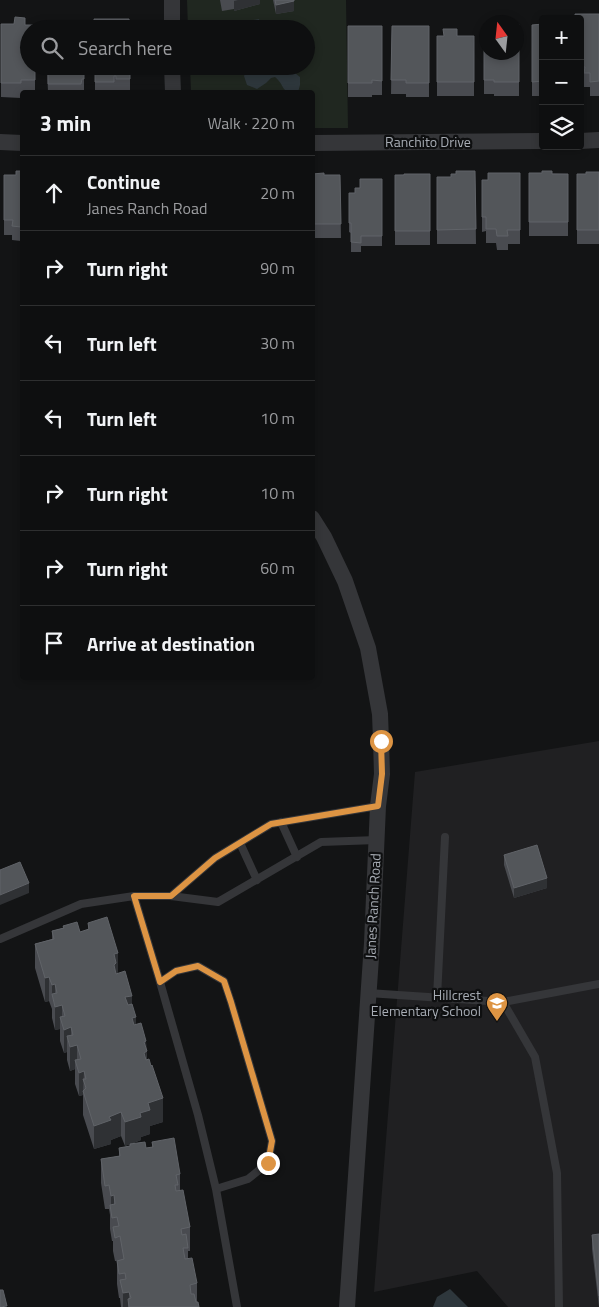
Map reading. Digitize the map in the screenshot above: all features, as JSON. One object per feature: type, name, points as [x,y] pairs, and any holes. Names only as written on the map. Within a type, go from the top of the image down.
[{"type":"street","points":[[172,0],[172,20]]},
{"type":"street","points":[[172,75],[172,90]]},
{"type":"street","points":[[584,141],[599,140]]},
{"type":"street","name":"Ranchito Drive","points":[[315,143],[539,141]]},
{"type":"street","points":[[0,142],[20,143]]},
{"type":"street","name":"Janes Ranch Road","points":[[315,523],[345,581],[368,648],[381,732],[382,774],[378,806],[348,1307]]},
{"type":"lane","points":[[171,896],[215,858],[271,824],[378,806]]},
{"type":"lane","points":[[281,822],[297,857]]},
{"type":"lane","points":[[437,998],[445,837]]},
{"type":"lane","points":[[0,939],[81,904],[134,896],[171,896],[218,902],[321,842],[377,840]]},
{"type":"lane","points":[[240,843],[257,880]]},
{"type":"lane","points":[[134,896],[198,1115],[216,1189],[237,1307]]},
{"type":"lane","points":[[160,982],[176,971],[198,966],[224,981],[272,1141],[268,1163],[248,1179],[216,1189]]},
{"type":"lane","points":[[368,993],[504,1002],[599,984]]},
{"type":"lane","points":[[504,1002],[535,1057],[557,1173],[559,1307]]},
{"type":"shaded area","points":[[187,0],[346,0],[348,128],[315,128],[315,90],[191,90],[190,75],[315,75],[315,20],[188,20]]},
{"type":"shaded area","points":[[297,75],[300,77],[300,85],[299,90],[285,90],[275,77],[257,89],[247,85],[244,76]]},
{"type":"shaded area","name":"Hillcrest Elementary School","points":[[599,741],[599,1307],[508,1307],[477,1271],[374,1292],[415,772]]},
{"type":"shaded area","points":[[450,1289],[468,1307],[433,1307],[437,1297]]},
{"type":"building","points":[[275,0],[294,0],[294,1],[276,5]]},
{"type":"building","points":[[599,14],[599,81],[590,82],[590,73],[584,73],[584,15],[575,15]]},
{"type":"building","points":[[15,17],[25,18],[25,20],[20,20],[20,75],[35,75],[35,80],[21,80],[21,83],[1,83],[1,24],[14,24]]},
{"type":"building","points":[[129,19],[129,20],[94,20]]},
{"type":"building","points":[[539,24],[539,81],[532,82],[532,25]]},
{"type":"building","points":[[348,26],[382,26],[382,81],[372,80],[372,83],[348,83]]},
{"type":"building","points":[[392,26],[429,26],[429,83],[406,83],[406,80],[391,80]]},
{"type":"building","points":[[443,29],[457,29],[457,36],[474,36],[474,82],[437,82],[437,36],[444,36]]},
{"type":"building","points":[[484,60],[519,60],[519,82],[484,80]]},
{"type":"building","points":[[48,75],[84,75],[81,84],[48,84]]},
{"type":"building","points":[[95,75],[130,75],[130,79],[116,79],[116,76],[114,76],[114,82],[95,82]]},
{"type":"building","points":[[16,171],[20,171],[20,227],[12,226],[13,220],[4,220],[4,175],[16,175]]},
{"type":"building","points":[[456,171],[475,171],[476,229],[437,230],[437,177],[451,177],[451,174],[456,174]]},
{"type":"building","points":[[542,171],[552,171],[552,174],[568,174],[568,222],[529,222],[529,173],[542,173]]},
{"type":"building","points":[[586,172],[599,172],[599,230],[577,230],[577,174],[586,174]]},
{"type":"building","points":[[488,173],[520,173],[520,230],[507,230],[508,236],[497,236],[496,229],[486,229],[486,217],[482,217],[482,180],[488,180]]},
{"type":"building","points":[[315,174],[340,175],[341,224],[315,224]]},
{"type":"building","points":[[430,174],[430,231],[395,231],[395,175]]},
{"type":"building","points":[[360,179],[382,179],[382,236],[361,236],[361,243],[351,242],[351,223],[349,223],[349,193],[355,193],[355,188],[360,188]]},
{"type":"building","points":[[537,845],[547,878],[514,888],[504,855]]},
{"type":"building","points":[[20,862],[29,883],[0,895],[0,870]]},
{"type":"building","points":[[107,917],[118,953],[114,954],[116,974],[125,971],[132,996],[125,997],[128,1005],[132,1004],[136,1017],[132,1018],[134,1025],[141,1023],[146,1041],[144,1042],[147,1051],[144,1053],[146,1060],[149,1059],[152,1065],[163,1098],[148,1103],[150,1110],[140,1113],[141,1117],[125,1122],[121,1112],[109,1117],[111,1120],[94,1126],[83,1091],[86,1088],[83,1079],[86,1079],[84,1071],[79,1073],[75,1060],[81,1059],[77,1045],[70,1047],[67,1036],[73,1035],[71,1027],[64,1030],[60,1017],[65,1016],[62,1005],[55,1007],[52,994],[57,993],[55,984],[52,985],[49,977],[45,978],[35,944],[54,939],[52,931],[64,928],[63,926],[77,922],[80,932],[89,929],[88,923]]},
{"type":"building","points":[[174,1138],[180,1174],[176,1175],[178,1185],[175,1185],[176,1191],[183,1190],[190,1227],[181,1229],[182,1235],[186,1234],[188,1248],[183,1248],[185,1259],[192,1258],[197,1283],[190,1285],[191,1294],[194,1294],[199,1307],[129,1307],[128,1299],[131,1298],[129,1292],[123,1293],[120,1280],[126,1279],[125,1273],[119,1274],[117,1261],[124,1259],[120,1236],[115,1238],[113,1227],[119,1226],[117,1217],[112,1218],[110,1205],[115,1204],[114,1195],[111,1196],[109,1185],[105,1186],[101,1159],[120,1156],[119,1148],[130,1146],[130,1144],[145,1142],[146,1148],[153,1147],[152,1142]]},
{"type":"building","points":[[599,1234],[599,1296],[592,1235]]},
{"type":"building","points":[[0,1290],[3,1290],[7,1306],[0,1307]]},
{"type":"place","name":"Hillcrest Elementary School","points":[[497,1022]]},
{"type":"route","points":[[268,1163],[272,1141],[224,981],[198,966],[176,971],[160,982],[134,896],[171,896],[215,858],[271,824],[378,806],[382,774],[381,741]]}]
